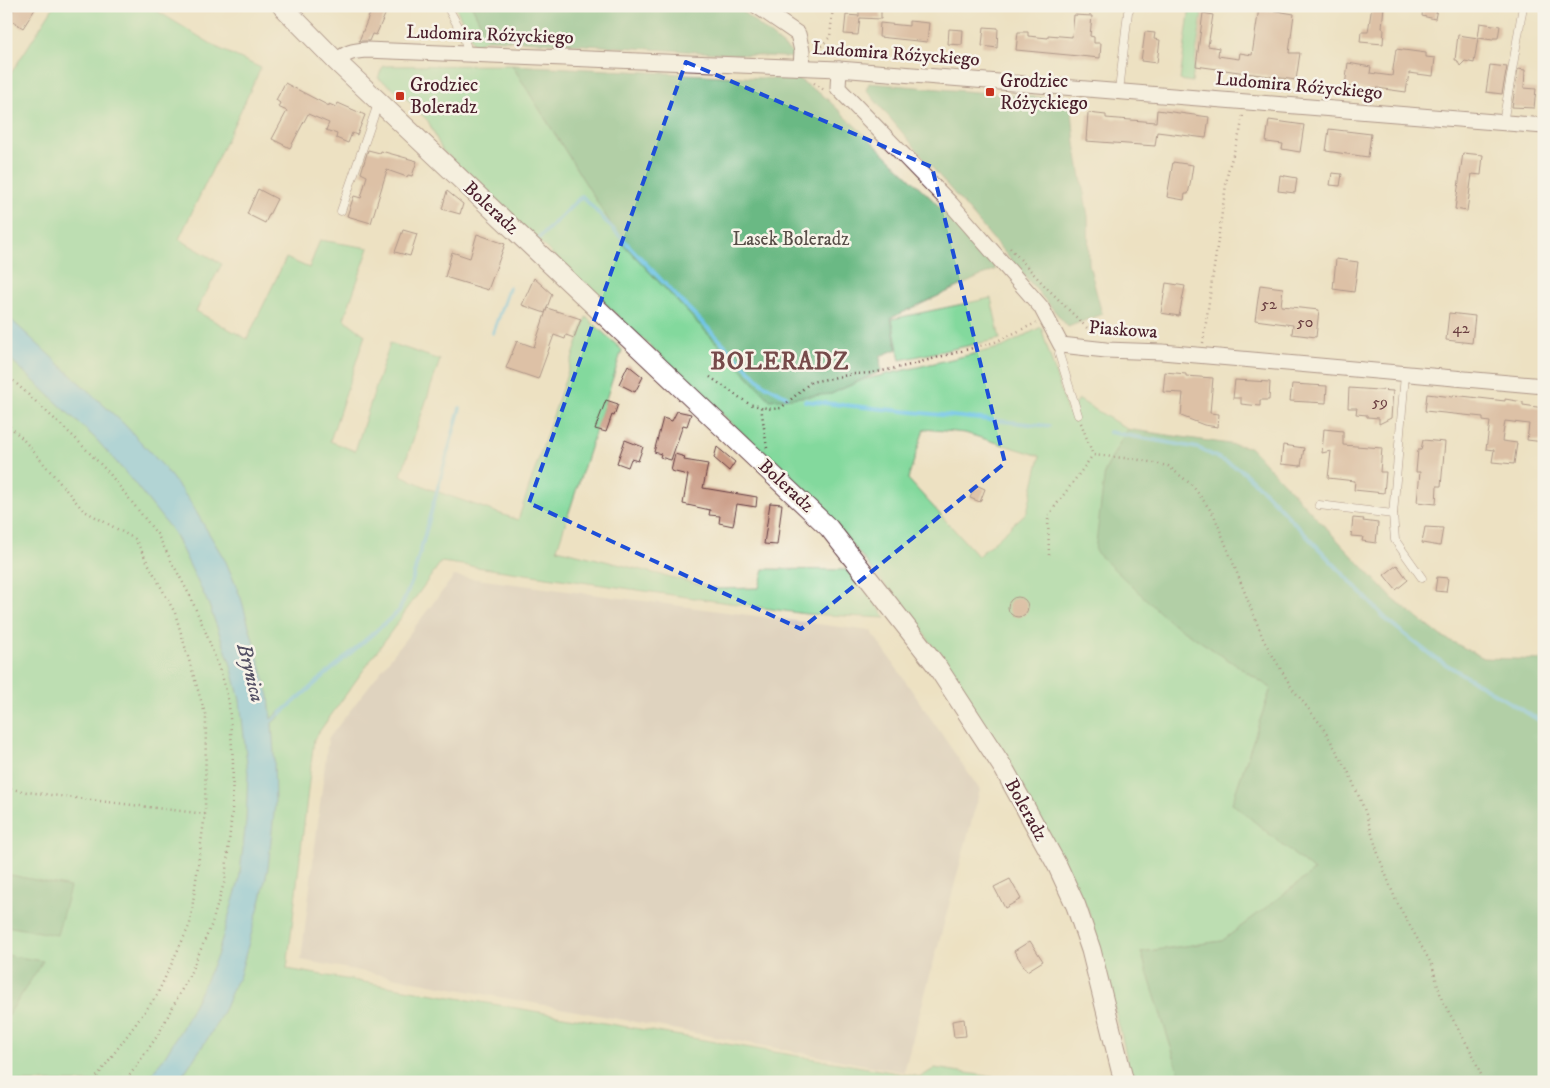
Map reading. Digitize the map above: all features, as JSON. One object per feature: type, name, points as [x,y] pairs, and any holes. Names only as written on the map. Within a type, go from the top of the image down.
[{"type":"street","name":"Boleradz","points":[[282,6],[337,62],[829,528],[936,665],[1004,769],[1058,867],[1076,906],[1091,950],[1124,1082]]},
{"type":"street","points":[[758,6],[798,34],[802,51],[801,67]]},
{"type":"street","name":"Ludomira Różyckiego","points":[[337,62],[341,56],[352,51],[366,50],[839,69],[1544,126]]},
{"type":"street","name":"Piaskowa","points":[[839,69],[838,88],[952,204],[1041,308],[1060,345],[1544,386]]},
{"type":"lane","points":[[447,6],[464,37],[468,54]]},
{"type":"lane","points":[[1120,91],[1130,6]]},
{"type":"lane","points":[[1503,123],[1523,6]]},
{"type":"lane","points":[[341,211],[379,102]]},
{"type":"lane","points":[[1060,345],[1059,354],[1078,414]]},
{"type":"lane","points":[[1405,375],[1393,514],[1395,540],[1422,578]]},
{"type":"lane","points":[[1320,505],[1393,514]]},
{"type":"path","points":[[830,37],[833,6]]},
{"type":"path","points":[[1202,356],[1228,172],[1240,132],[1244,101]]},
{"type":"path","points":[[710,377],[748,404],[762,408],[781,408],[811,382],[880,371],[948,355],[995,342],[1046,318]]},
{"type":"path","points":[[6,374],[75,438],[109,473],[157,534],[190,596],[206,632],[224,682],[229,703],[233,762],[232,813],[225,880],[211,926],[190,974],[158,1035],[125,1082]]},
{"type":"path","points":[[762,408],[768,457],[762,463]]},
{"type":"path","points":[[1078,414],[1093,455]]},
{"type":"path","points":[[6,423],[22,438],[82,510],[135,539],[175,613],[206,717],[204,814],[190,924],[157,995],[93,1082]]},
{"type":"path","points":[[1093,455],[1135,459],[1168,466],[1192,485],[1214,514],[1264,641],[1292,688],[1322,726],[1348,771],[1365,811],[1379,857],[1396,901],[1432,965],[1442,1000],[1473,1055],[1484,1082]]},
{"type":"path","points":[[1049,555],[1048,516],[1093,455]]},
{"type":"path","points":[[6,788],[204,814]]},
{"type":"highlighted area","points":[[686,62],[932,167],[1005,463],[801,629],[529,503]]},
{"type":"shaded area","points":[[454,576],[871,631],[980,790],[904,1072],[301,960],[328,739]]},
{"type":"green space","points":[[54,6],[149,6],[218,48],[261,68],[179,239],[222,264],[196,311],[247,339],[286,258],[309,268],[320,240],[369,248],[344,319],[365,335],[330,441],[355,451],[390,343],[440,360],[401,475],[430,489],[518,520],[586,317],[622,350],[557,549],[718,589],[759,588],[764,569],[851,570],[886,618],[806,614],[441,562],[314,739],[287,969],[921,1077],[935,1068],[1024,1082],[6,1082],[6,81]]},
{"type":"green space","points":[[455,6],[472,6],[488,39],[474,45]]},
{"type":"green space","points":[[472,6],[736,6],[798,58],[488,39]]},
{"type":"green space","points":[[1190,6],[1203,6],[1192,82],[1180,80]]},
{"type":"green space","points":[[512,65],[624,245],[831,394],[862,380],[1003,347],[1041,327],[1068,414],[1078,399],[1127,429],[1105,471],[1168,620],[1271,688],[1232,803],[1314,871],[1222,941],[1141,952],[1182,1082],[1132,1082],[1088,910],[1016,774],[926,636],[825,511],[442,150],[428,121],[404,96],[378,78],[383,66]],"holes":[[[924,429],[965,433],[1040,456],[1027,512],[978,556],[908,479]]]},
{"type":"green space","name":"Lasek Boleradz","points":[[512,65],[800,80],[825,97],[934,201],[996,269],[891,318],[897,349],[880,356],[881,371],[831,394],[770,400],[624,245]]},
{"type":"green space","points":[[869,83],[1071,100],[1075,144],[1088,216],[1089,264],[1102,314],[1068,327],[866,90]]},
{"type":"green space","points":[[991,298],[1000,339],[900,360],[892,319]]},
{"type":"green space","points":[[1127,429],[1250,447],[1393,599],[1441,636],[1484,658],[1544,660],[1544,1082],[1182,1082],[1141,952],[1222,941],[1314,871],[1232,803],[1271,688],[1168,620],[1095,551],[1105,471]]},
{"type":"green space","points":[[6,874],[70,887],[57,935],[6,926]]},
{"type":"green space","points":[[6,955],[43,961],[6,1019]]},
{"type":"green space","points":[[1115,1076],[1116,1082],[1043,1082]]},
{"type":"water","name":"Brynica","points":[[6,315],[124,424],[163,466],[189,500],[226,562],[241,598],[269,696],[271,719],[282,710],[283,713],[272,723],[275,804],[268,868],[239,978],[210,1035],[178,1082],[146,1082],[182,1028],[217,956],[239,881],[246,821],[248,773],[240,700],[230,662],[208,603],[174,533],[132,480],[96,439],[6,355]]},
{"type":"building","points":[[16,6],[37,6],[23,28],[8,18]]},
{"type":"building","points":[[373,6],[389,6],[376,35],[372,34],[369,41],[359,41]]},
{"type":"building","points":[[1372,6],[1384,6],[1383,44],[1360,42],[1361,32],[1368,32]]},
{"type":"building","points":[[1423,6],[1437,9],[1435,19],[1422,16]]},
{"type":"building","points":[[859,8],[881,10],[881,19],[860,18],[858,35],[844,34],[846,15],[859,16]]},
{"type":"building","points":[[1259,8],[1294,14],[1289,53],[1300,53],[1296,80],[1196,66],[1203,13],[1213,15],[1208,46],[1219,48],[1218,56],[1239,59],[1240,53],[1252,55]]},
{"type":"building","points":[[1074,15],[1092,16],[1090,36],[1094,37],[1094,43],[1101,43],[1100,58],[1016,50],[1018,32],[1028,32],[1028,36],[1048,38],[1048,35],[1072,37]]},
{"type":"building","points":[[909,21],[929,23],[927,42],[879,37],[880,23],[909,26]]},
{"type":"building","points":[[1480,23],[1500,26],[1498,38],[1493,38],[1493,40],[1478,38]]},
{"type":"building","points":[[984,27],[998,28],[997,48],[982,46]]},
{"type":"building","points":[[949,29],[963,30],[962,45],[948,44]]},
{"type":"building","points":[[1145,32],[1155,33],[1154,39],[1160,40],[1157,63],[1141,61]]},
{"type":"building","points":[[1458,35],[1478,38],[1474,63],[1465,61],[1460,66],[1457,60],[1455,60]]},
{"type":"building","points":[[1396,49],[1426,53],[1426,57],[1435,58],[1433,76],[1409,73],[1406,92],[1377,88],[1377,91],[1345,86],[1348,63],[1371,67],[1370,73],[1392,76]]},
{"type":"building","points":[[1490,65],[1507,67],[1502,94],[1486,92]]},
{"type":"building","points":[[1518,69],[1525,70],[1524,88],[1536,89],[1534,108],[1512,107]]},
{"type":"building","points":[[285,83],[329,106],[329,104],[336,107],[338,103],[365,115],[357,135],[352,133],[348,143],[336,138],[337,134],[326,130],[329,123],[308,114],[290,148],[272,139],[287,111],[278,107],[280,103],[276,100]]},
{"type":"building","points":[[1157,110],[1209,117],[1206,138],[1157,132],[1155,146],[1086,141],[1088,113],[1106,115],[1106,118],[1156,122]]},
{"type":"building","points":[[1269,120],[1304,125],[1300,152],[1282,149],[1283,144],[1266,142]]},
{"type":"building","points":[[1329,129],[1371,134],[1368,157],[1326,151]]},
{"type":"building","points":[[368,150],[380,153],[381,151],[417,161],[412,176],[408,175],[407,177],[387,170],[371,223],[347,216],[354,196],[361,198],[367,176],[361,173]]},
{"type":"building","points":[[1463,153],[1483,155],[1481,175],[1472,174],[1467,211],[1455,209]]},
{"type":"building","points":[[1173,162],[1193,165],[1188,194],[1185,194],[1184,200],[1167,197]]},
{"type":"building","points":[[1332,173],[1342,174],[1340,186],[1330,185]]},
{"type":"building","points":[[1280,175],[1297,178],[1295,193],[1278,191]]},
{"type":"building","points":[[258,189],[277,199],[265,223],[247,214]]},
{"type":"building","points":[[447,191],[463,204],[460,214],[442,209]]},
{"type":"building","points":[[403,230],[417,234],[410,256],[395,252]]},
{"type":"building","points":[[477,234],[505,244],[488,290],[445,277],[452,252],[470,258]]},
{"type":"building","points":[[1336,259],[1358,262],[1354,292],[1333,289]]},
{"type":"building","points":[[534,278],[552,294],[545,313],[522,305]]},
{"type":"building","points":[[1166,283],[1185,286],[1179,316],[1161,313]]},
{"type":"building","points":[[1260,285],[1283,288],[1281,306],[1319,310],[1316,337],[1292,334],[1293,325],[1255,320]]},
{"type":"building","points":[[547,308],[581,319],[574,338],[566,335],[565,339],[554,335],[538,379],[506,368],[517,341],[534,347]]},
{"type":"building","points":[[1449,313],[1475,316],[1472,343],[1446,340]]},
{"type":"building","points":[[628,365],[643,377],[635,392],[619,384]]},
{"type":"building","points":[[1165,372],[1213,378],[1210,413],[1219,414],[1218,427],[1204,425],[1181,416],[1183,393],[1163,392]]},
{"type":"building","points":[[1235,380],[1270,382],[1269,400],[1260,400],[1260,406],[1241,404],[1241,398],[1233,398]]},
{"type":"building","points":[[1292,384],[1327,386],[1326,403],[1290,401]]},
{"type":"building","points":[[1349,388],[1393,391],[1391,418],[1379,424],[1379,418],[1356,414],[1357,408],[1348,408]]},
{"type":"building","points":[[1427,394],[1505,401],[1505,399],[1523,402],[1523,405],[1544,408],[1544,442],[1527,440],[1529,424],[1505,421],[1502,441],[1517,443],[1514,464],[1492,462],[1494,450],[1486,449],[1490,422],[1483,421],[1483,417],[1425,411]]},
{"type":"building","points":[[606,400],[618,404],[606,432],[595,429]]},
{"type":"building","points":[[677,411],[691,414],[687,426],[683,425],[671,460],[660,457],[661,454],[654,452],[663,418],[672,421]]},
{"type":"building","points":[[1324,429],[1343,431],[1343,445],[1382,448],[1380,472],[1386,472],[1384,493],[1354,490],[1355,481],[1328,478],[1331,451],[1322,453]]},
{"type":"building","points":[[625,440],[643,447],[638,461],[631,459],[628,467],[617,463]]},
{"type":"building","points":[[1423,440],[1445,442],[1441,486],[1437,486],[1436,504],[1417,502],[1420,472],[1416,472],[1418,450],[1421,450]]},
{"type":"building","points":[[1283,445],[1304,448],[1301,466],[1281,464]]},
{"type":"building","points":[[717,447],[735,462],[729,471],[714,458]]},
{"type":"building","points":[[675,454],[685,457],[684,460],[708,464],[703,488],[757,497],[756,507],[737,504],[733,526],[719,523],[720,516],[709,515],[710,510],[683,504],[688,475],[671,471]]},
{"type":"building","points":[[976,485],[985,489],[980,502],[970,498]]},
{"type":"building","points":[[770,503],[782,504],[777,545],[764,544]]},
{"type":"building","points":[[1353,518],[1378,523],[1376,543],[1362,541],[1363,537],[1351,536]]},
{"type":"building","points":[[1425,527],[1443,528],[1440,546],[1422,543]]},
{"type":"building","points":[[1397,565],[1408,580],[1396,590],[1384,575]]},
{"type":"building","points":[[1437,577],[1448,578],[1446,592],[1435,591]]},
{"type":"building","points":[[1018,597],[1025,600],[1028,607],[1025,614],[1018,617],[1011,614],[1008,607],[1011,600]]},
{"type":"building","points":[[1010,879],[1021,899],[1005,908],[994,887]]},
{"type":"building","points":[[1030,941],[1043,961],[1027,971],[1014,951]]},
{"type":"building","points":[[964,1019],[966,1036],[954,1037],[952,1021]]},
{"type":"waterway","points":[[539,238],[582,196],[681,301],[763,384],[786,396]]},
{"type":"waterway","points":[[493,333],[509,288]]},
{"type":"waterway","points":[[805,401],[1049,426]]},
{"type":"waterway","points":[[280,714],[399,611],[412,581],[460,408]]},
{"type":"waterway","points":[[1109,432],[1198,448],[1240,469],[1266,493],[1388,621],[1432,656],[1544,723]]},
{"type":"place","name":"Grodziec Różyckiego","points":[[990,92]]},
{"type":"place","name":"Grodziec Boleradz","points":[[400,96]]},
{"type":"district","name":"BOLERADZ","points":[[780,362]]}]
